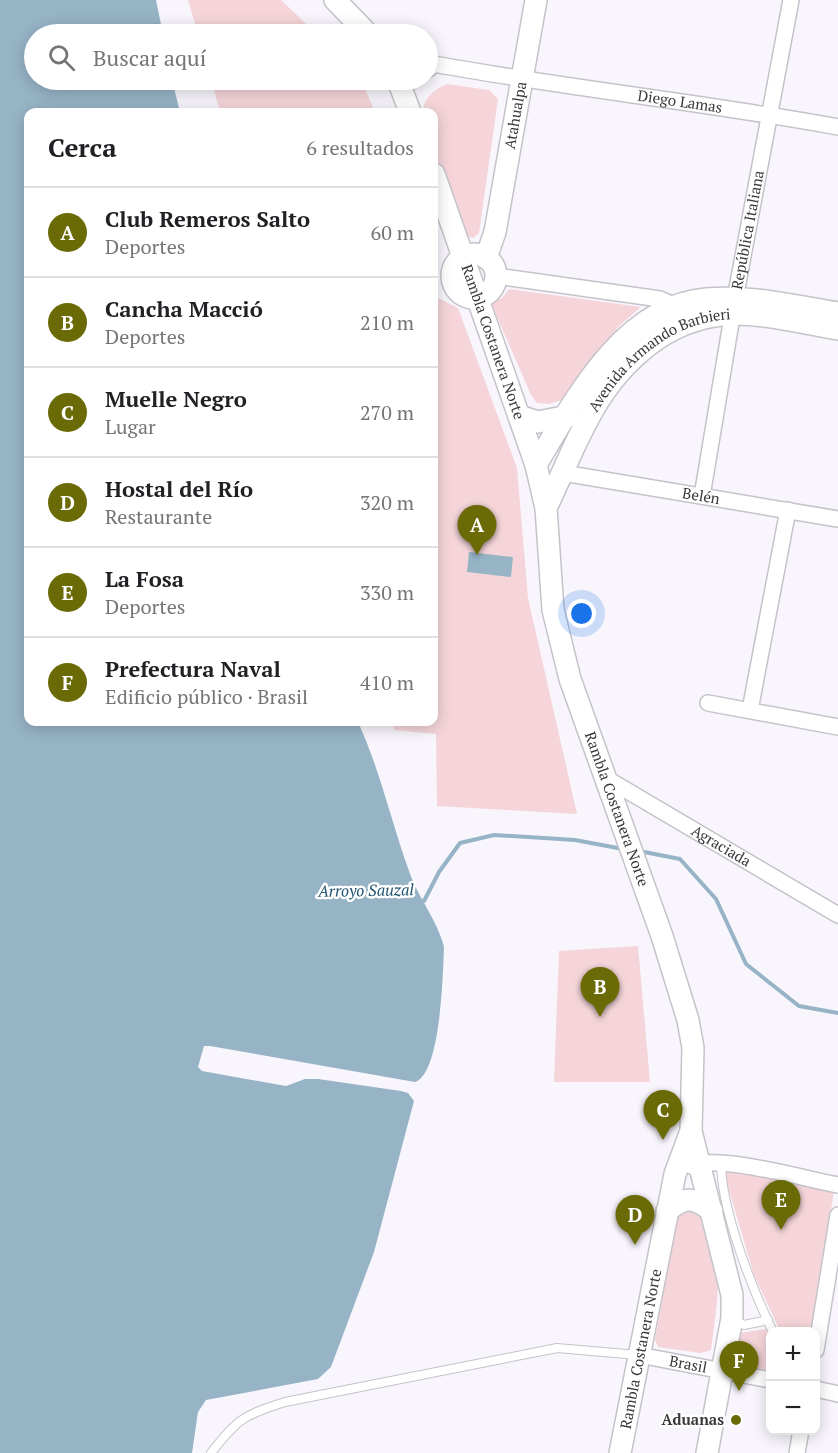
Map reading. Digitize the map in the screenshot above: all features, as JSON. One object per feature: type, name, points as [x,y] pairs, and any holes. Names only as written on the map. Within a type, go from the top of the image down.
[{"type":"street","points":[[334,0],[358,24]]},
{"type":"street","name":"Atahualpa","points":[[491,267],[495,232],[536,0]]},
{"type":"street","name":"República Italiana","points":[[702,496],[734,307],[791,0]]},
{"type":"street","name":"Diego Lamas","points":[[438,66],[522,80],[770,114],[838,127]]},
{"type":"street","name":"Rambla Costanera Norte","points":[[438,185],[464,257]]},
{"type":"street","points":[[491,267],[488,293],[477,298],[464,295],[454,285],[454,266],[464,257],[474,255],[491,267],[660,299],[680,315]]},
{"type":"street","name":"Rambla Costanera Norte","points":[[477,298],[536,465],[546,508],[553,610],[570,679],[662,936],[682,996],[693,1048],[691,1131],[675,1174],[620,1453]]},
{"type":"street","name":"Avenida Armando Barbieri","points":[[536,465],[607,355],[639,326],[680,315],[710,316],[734,307],[838,313]]},
{"type":"street","name":"Avenida Armando Barbieri","points":[[734,307],[760,315],[838,329]]},
{"type":"street","name":"Avenida Armando Barbieri","points":[[546,508],[574,443],[620,369],[680,315]]},
{"type":"street","points":[[522,424],[568,416]]},
{"type":"street","points":[[522,424],[549,443],[563,473]]},
{"type":"street","name":"Belén","points":[[563,473],[838,519]]},
{"type":"street","points":[[750,710],[788,510]]},
{"type":"street","points":[[708,703],[838,727]]},
{"type":"street","name":"Agraciada","points":[[604,777],[838,915]]},
{"type":"street","points":[[691,1131],[728,1270],[732,1318],[707,1453]]},
{"type":"street","points":[[675,1174],[699,1162],[721,1162],[838,1185]]},
{"type":"street","points":[[667,1211],[680,1201],[688,1200],[701,1203],[712,1211]]},
{"type":"street","points":[[820,1327],[838,1215]]},
{"type":"street","name":"Brasil","points":[[639,1355],[766,1379]]},
{"type":"street","points":[[820,1390],[838,1394]]},
{"type":"street","points":[[796,1453],[800,1435]]},
{"type":"lane","points":[[721,1162],[721,1180],[748,1276],[771,1327]]},
{"type":"lane","points":[[732,1318],[744,1325],[768,1320]]},
{"type":"lane","points":[[211,1453],[232,1425],[255,1412],[285,1402],[556,1348],[639,1355]]},
{"type":"shaded area","points":[[188,0],[281,0],[306,24],[195,24]]},
{"type":"shaded area","points":[[447,84],[489,90],[498,99],[479,233],[473,238],[464,235],[438,161],[438,108],[424,108],[430,95]]},
{"type":"shaded area","points":[[214,90],[365,90],[373,108],[219,108]]},
{"type":"shaded area","points":[[509,289],[641,307],[619,326],[562,400],[549,404],[537,403],[531,395],[491,303],[502,298]]},
{"type":"shaded area","points":[[438,298],[458,308],[517,468],[528,598],[577,814],[437,806],[436,734],[394,730],[394,726],[438,726]]},
{"type":"shaded area","points":[[638,946],[650,1082],[554,1082],[559,951]]},
{"type":"shaded area","points":[[726,1169],[834,1191],[813,1327],[778,1327],[754,1275],[726,1180]]},
{"type":"shaded area","points":[[689,1207],[698,1211],[716,1258],[718,1284],[711,1350],[701,1353],[658,1347],[655,1340],[677,1218],[680,1212]]},
{"type":"shaded area","points":[[766,1329],[766,1370],[732,1365],[739,1333]]},
{"type":"water","points":[[0,0],[156,0],[161,24],[24,24],[24,90],[174,90],[179,108],[24,108],[24,726],[360,726],[373,758],[409,871],[437,927],[444,947],[439,1021],[430,1061],[424,1075],[415,1082],[204,1046],[198,1067],[202,1071],[286,1086],[305,1079],[318,1079],[401,1091],[408,1093],[414,1101],[374,1252],[331,1367],[318,1379],[206,1400],[198,1412],[192,1453],[0,1453]]},
{"type":"water","points":[[469,552],[513,557],[511,577],[467,572]]},
{"type":"waterway","name":"Arroyo Sauzal","points":[[421,901],[424,901],[439,872],[460,843],[494,835],[575,840],[623,849]]},
{"type":"waterway","name":"Arroyo Sauzal","points":[[639,851],[680,859],[716,899],[746,964],[799,1006],[838,1013]]},
{"type":"place","name":"Club Remeros Salto","points":[[477,555]]},
{"type":"place","name":"Cancha Macció","points":[[600,1017]]},
{"type":"place","name":"Muelle Negro","points":[[663,1140]]},
{"type":"place","name":"La Fosa","points":[[781,1230]]},
{"type":"place","name":"Hostal del Río","points":[[635,1245]]},
{"type":"place","name":"Prefectura Naval","points":[[739,1391]]},
{"type":"place","name":"Aduanas","points":[[736,1420]]}]
